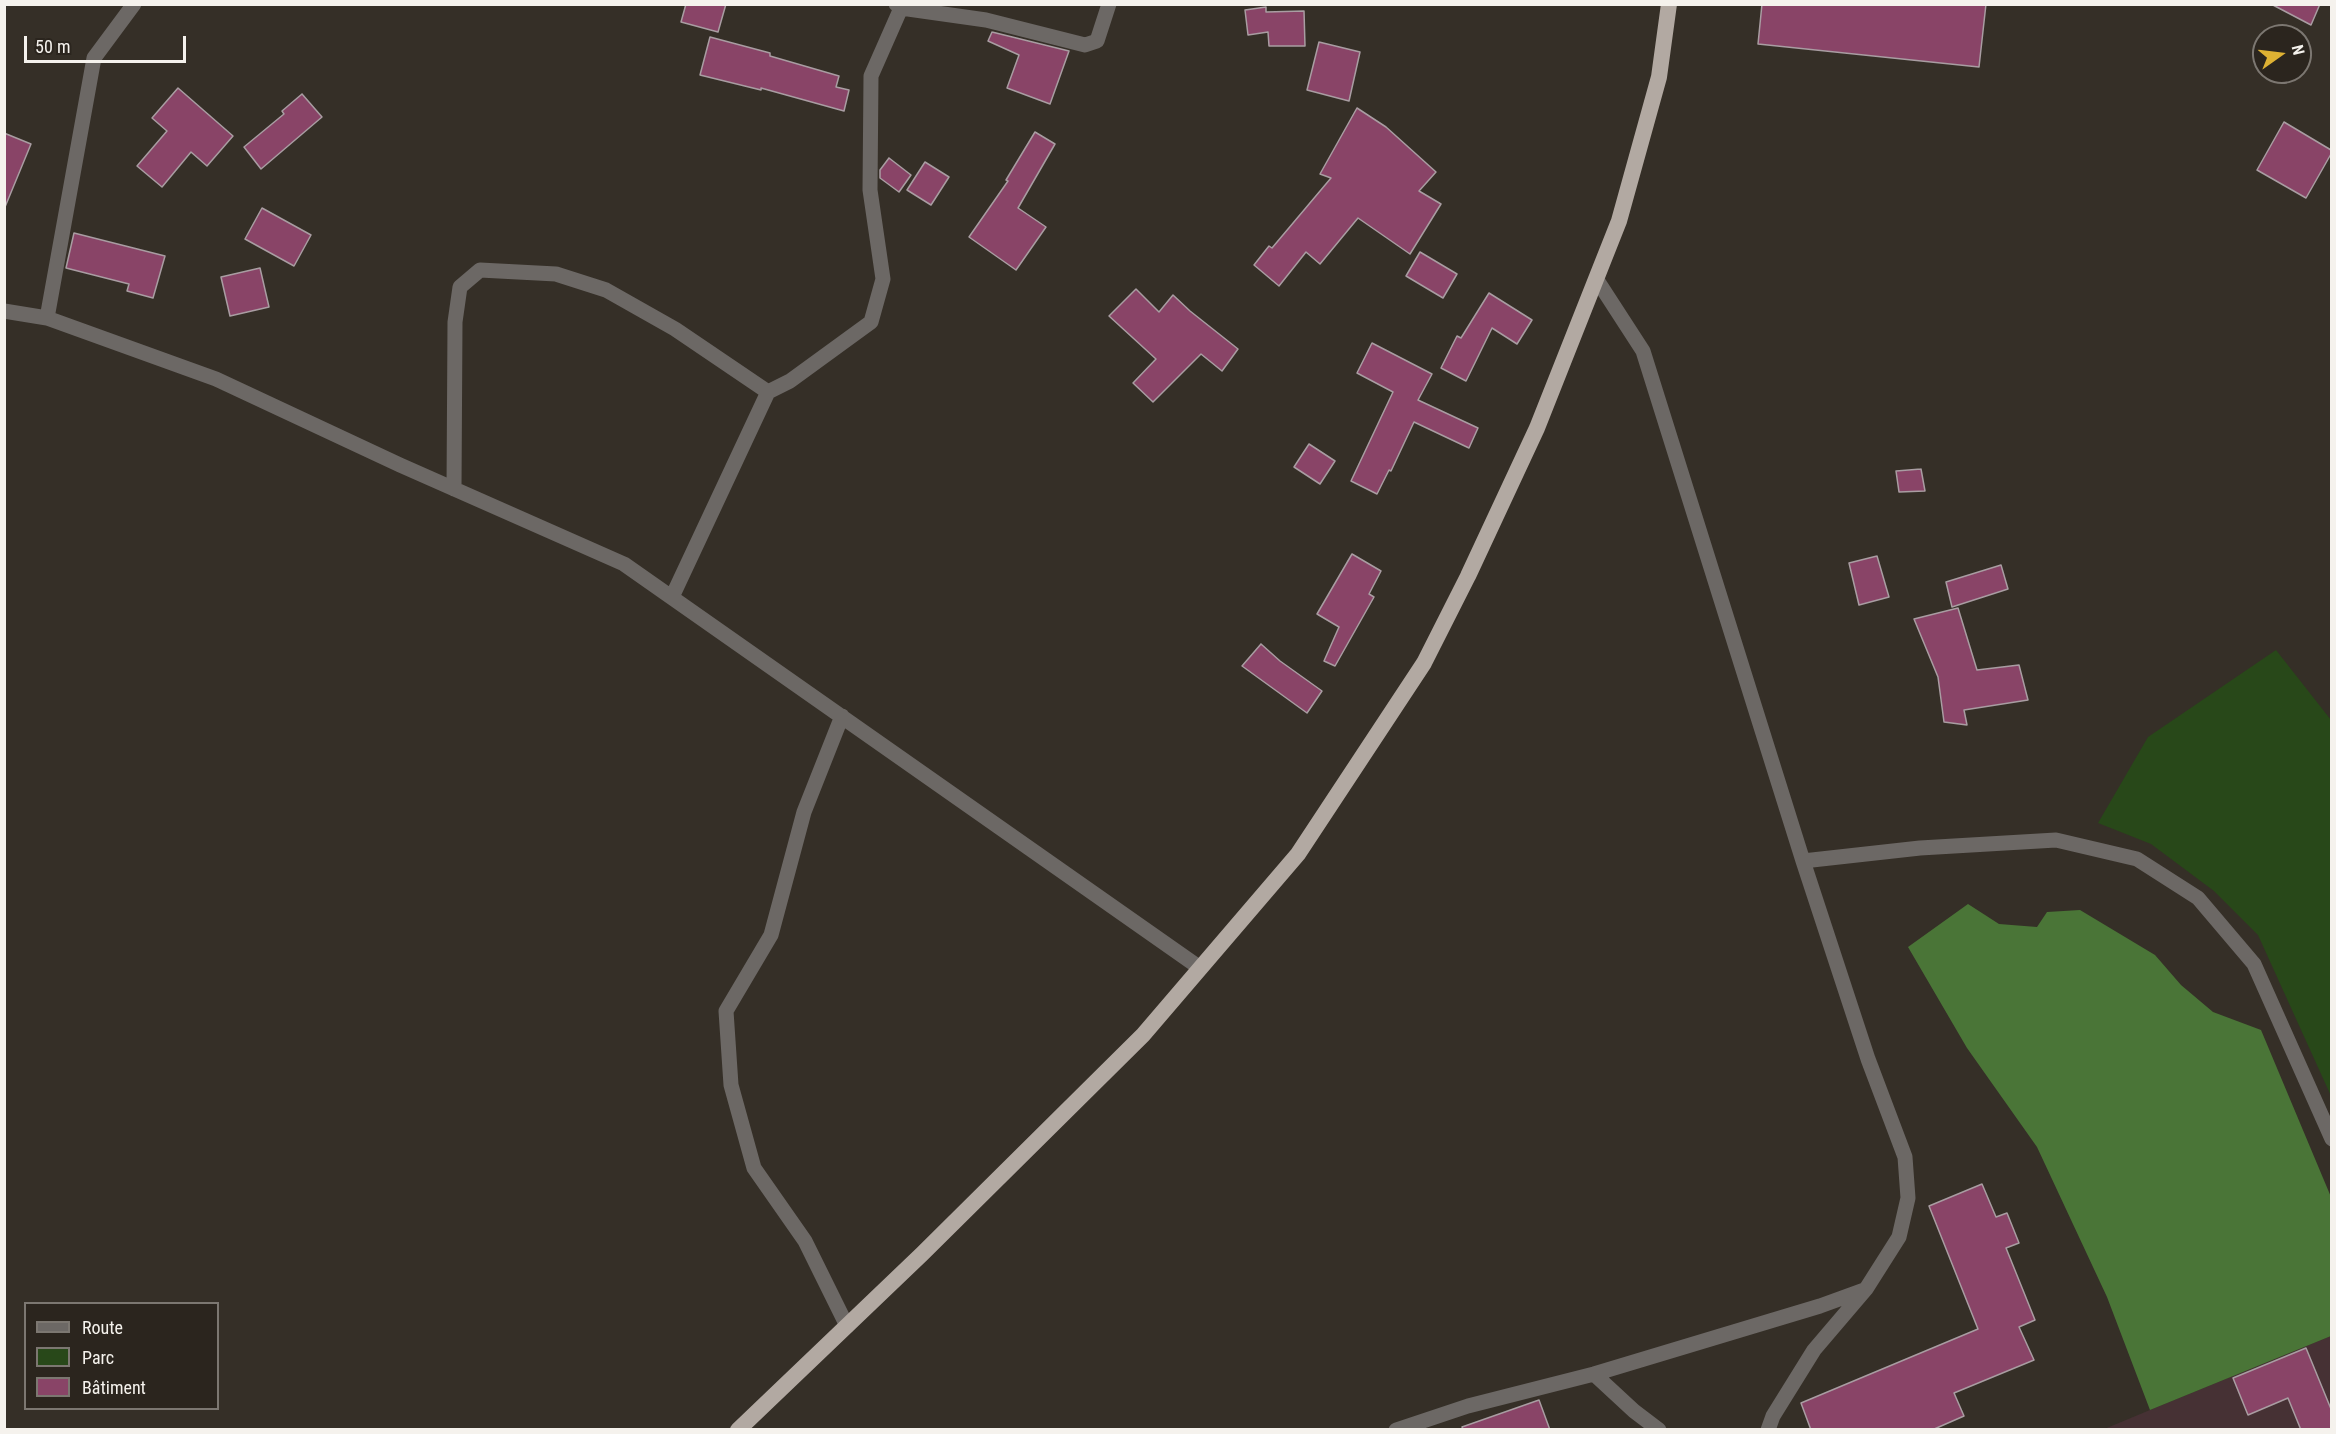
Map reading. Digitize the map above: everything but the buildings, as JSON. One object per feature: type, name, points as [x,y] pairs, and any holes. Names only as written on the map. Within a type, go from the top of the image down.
[{"type":"highway","points":[[738,1430],[1143,1035],[1298,854],[1424,663],[1468,576],[1537,428],[1619,221],[1659,77],[1669,4]]},
{"type":"street","points":[[47,318],[94,58],[134,4]]},
{"type":"street","points":[[672,597],[768,392],[790,381],[871,322],[884,279],[870,190],[871,76],[898,6],[986,20],[1084,45],[1098,41],[1109,4]]},
{"type":"street","points":[[454,489],[455,322],[460,287],[480,270],[556,274],[606,290],[675,329],[768,392]]},
{"type":"street","points":[[1597,280],[1643,351],[1803,861],[1868,1059],[1905,1157],[1908,1198],[1899,1237],[1866,1289],[1814,1350],[1773,1416],[1768,1430]]},
{"type":"street","points":[[4,310],[47,318],[216,379],[454,489],[624,564],[1200,968]]},
{"type":"street","points":[[842,716],[804,812],[771,935],[726,1011],[731,1085],[754,1168],[805,1241],[847,1326]]},
{"type":"street","points":[[1803,861],[1920,848],[2056,840],[2137,859],[2198,898],[2254,964],[2331,1139]]},
{"type":"street","points":[[1395,1430],[1468,1406],[1594,1374],[1820,1306],[1866,1289]]},
{"type":"street","points":[[1594,1374],[1634,1411],[1659,1430]]},
{"type":"shaded area","points":[[2331,1336],[2331,1429],[2102,1430],[2150,1410]]},
{"type":"green space","points":[[2276,650],[2331,720],[2331,1096],[2258,935],[2214,891],[2151,844],[2098,823],[2148,737]]},
{"type":"green space","points":[[1968,904],[1999,924],[2037,927],[2047,912],[2080,910],[2155,955],[2181,985],[2213,1012],[2261,1030],[2331,1197],[2331,1336],[2150,1410],[2107,1297],[2037,1147],[1967,1048],[1908,947]]}]
